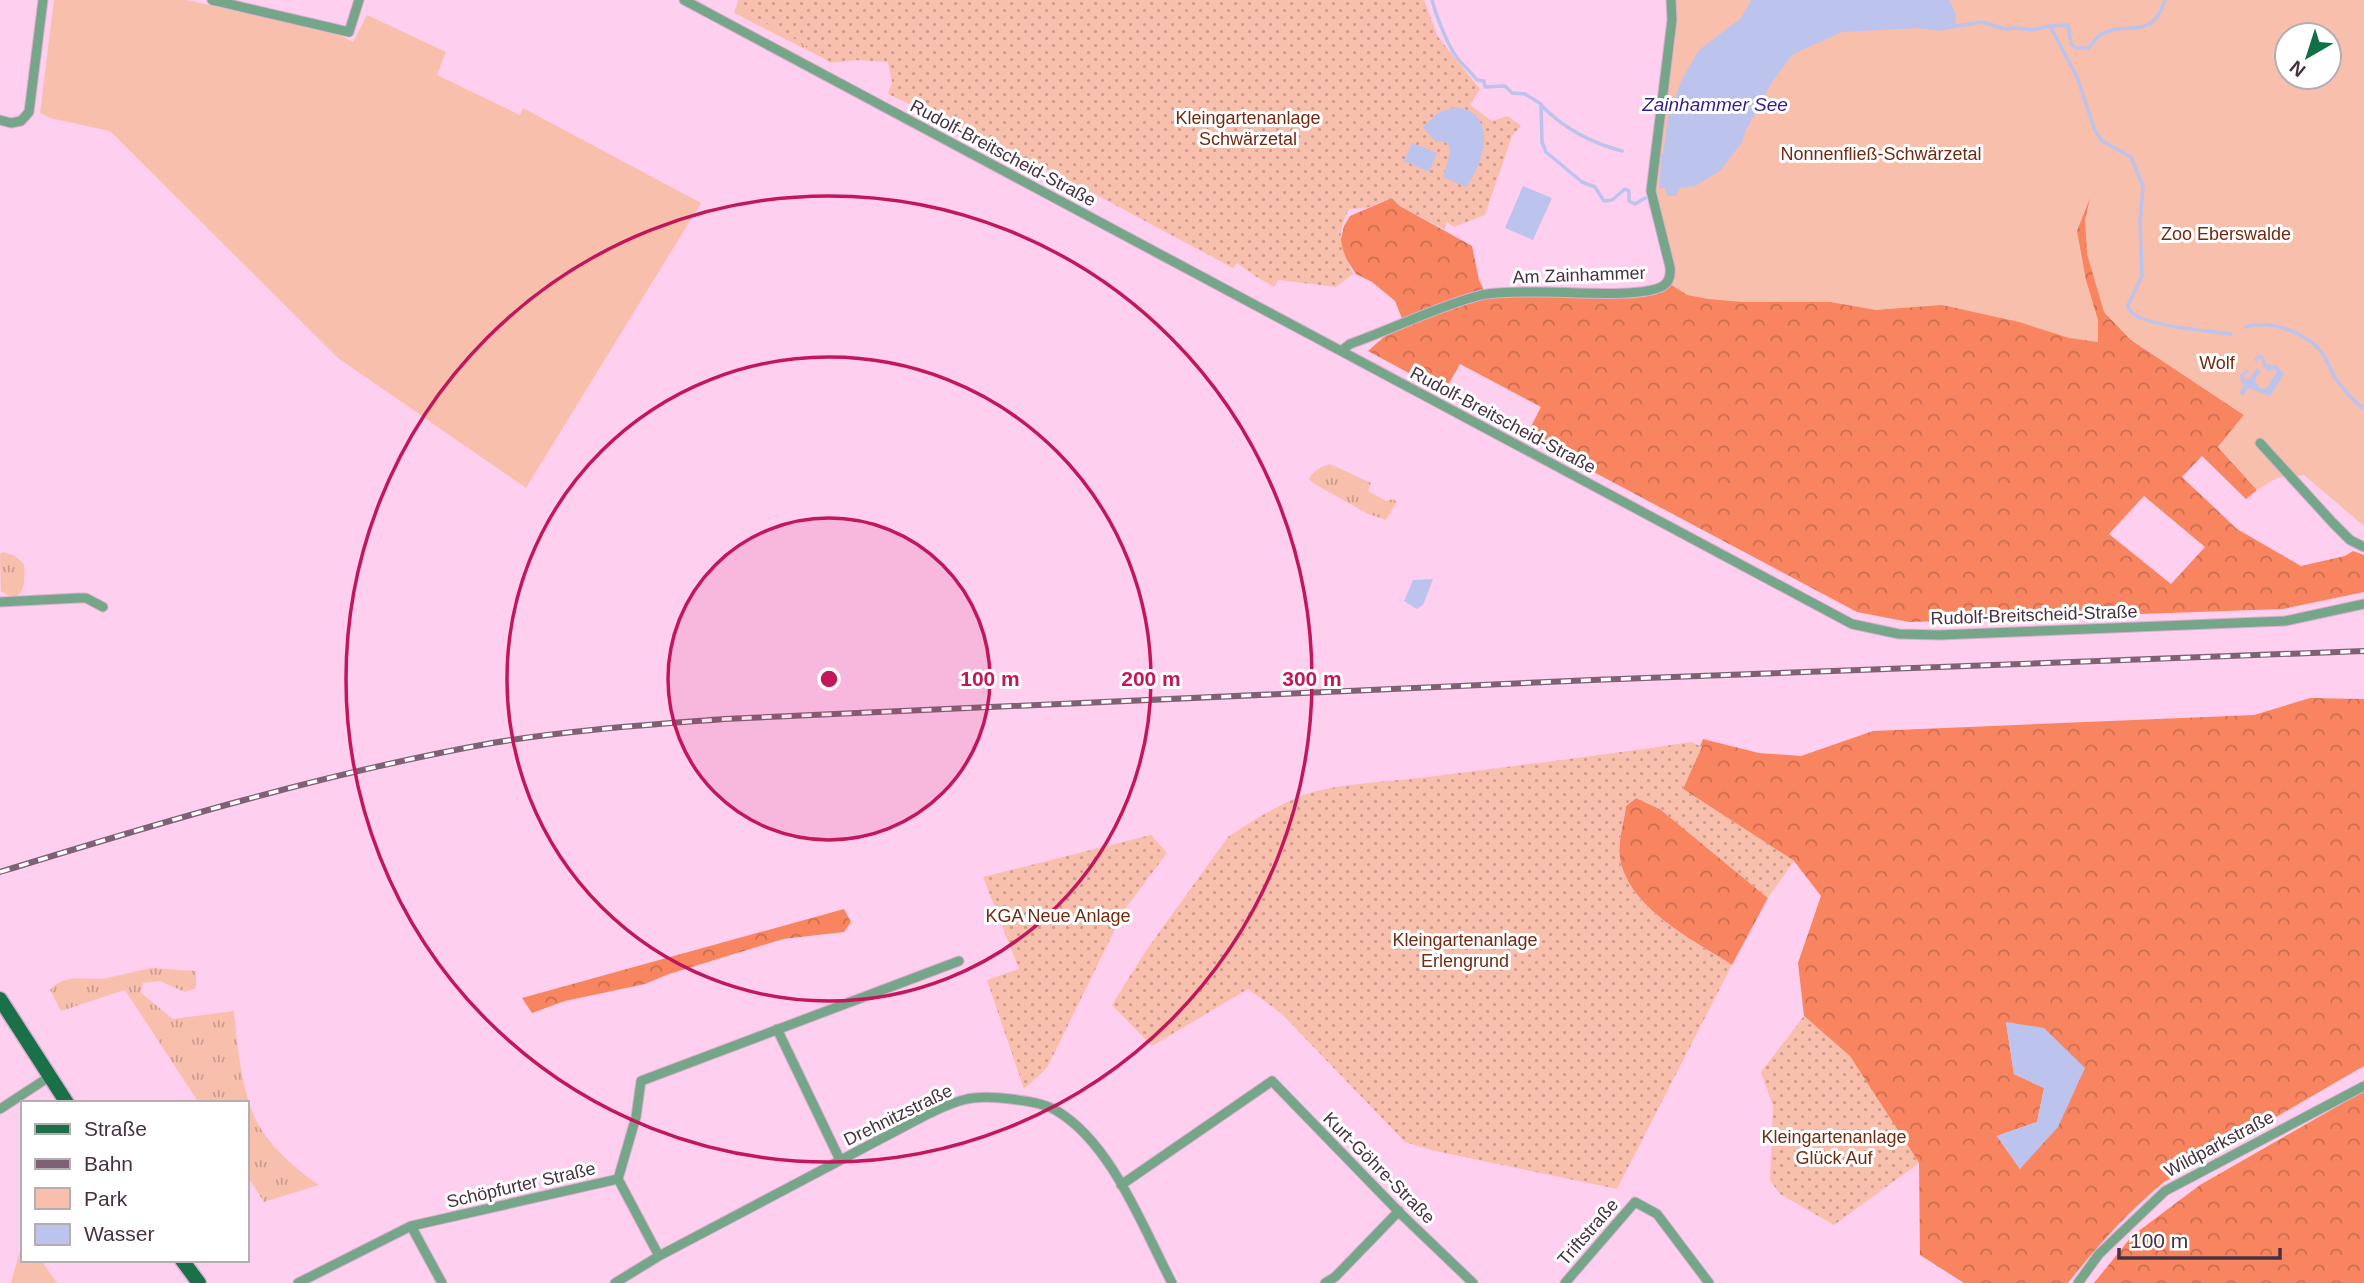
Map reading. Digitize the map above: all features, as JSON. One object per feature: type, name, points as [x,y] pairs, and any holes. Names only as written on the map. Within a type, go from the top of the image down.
[{"type":"main road","points":[[0,999],[66,1101]]},
{"type":"main road","points":[[184,1262],[200,1283]]},
{"type":"street","points":[[0,120],[11,123],[21,121],[29,112],[43,0]]},
{"type":"street","points":[[212,0],[349,32],[359,0]]},
{"type":"street","name":"Rudolf-Breitscheid-Straße","points":[[684,0],[1852,624],[1899,634],[1939,635],[2285,621],[2364,604]]},
{"type":"street","name":"Am Zainhammer","points":[[1341,351],[1350,344],[1446,307],[1486,295],[1635,292],[1660,288],[1667,283],[1671,273],[1651,191],[1672,20],[1671,0]]},
{"type":"street","points":[[2260,443],[2350,540],[2364,547]]},
{"type":"street","points":[[0,602],[86,598],[103,607]]},
{"type":"street","name":"Schöpfurter Straße","points":[[298,1283],[411,1226],[618,1178],[636,1117],[640,1081],[959,961]]},
{"type":"street","points":[[777,1029],[840,1160]]},
{"type":"street","points":[[0,1109],[49,1077]]},
{"type":"street","name":"Kurt-Göhre-Straße","points":[[1121,1185],[1272,1081],[1473,1283]]},
{"type":"street","name":"Wildparkstraße","points":[[2078,1283],[2099,1254],[2165,1191],[2364,1086]]},
{"type":"street","name":"Drehnitzstraße","points":[[615,1283],[659,1256],[928,1114],[962,1100],[983,1097],[1034,1102],[1054,1110],[1076,1124],[1101,1154],[1121,1185],[1172,1283]]},
{"type":"street","points":[[618,1178],[659,1256]]},
{"type":"street","name":"Triftstraße","points":[[1565,1283],[1636,1202],[1657,1214],[1709,1283]]},
{"type":"street","points":[[1325,1283],[1335,1277],[1399,1211]]},
{"type":"street","points":[[411,1226],[442,1283]]},
{"type":"green space","points":[[54,0],[187,0],[340,35],[353,42],[367,15],[446,52],[437,75],[520,115],[523,108],[701,203],[526,488],[338,358],[110,131],[50,118],[40,113]]},
{"type":"green space","name":"Kleingartenanlage Schwärzetal","points":[[738,0],[1424,0],[1438,37],[1480,89],[1470,105],[1492,121],[1508,116],[1521,126],[1512,136],[1485,215],[1454,227],[1447,222],[1444,229],[1400,206],[1392,198],[1366,208],[1349,209],[1342,227],[1341,242],[1353,274],[1336,287],[1278,280],[1274,287],[1237,263],[1233,268],[1076,184],[888,94],[892,82],[888,62],[856,60],[830,63],[823,58],[824,55],[736,7]]},
{"type":"green space","name":"Nonnenfließ-Schwärzetal","points":[[1672,0],[2364,0],[2364,526],[2304,475],[2277,478],[2257,490],[2218,447],[2244,415],[2131,340],[2104,312],[2087,254],[2085,220],[2090,198],[2077,231],[2086,280],[2098,320],[2098,342],[2069,338],[2019,322],[1942,305],[1876,310],[1830,302],[1743,302],[1687,295],[1670,284],[1654,186]]},
{"type":"green space","points":[[2364,0],[2364,117],[2104,312],[2131,340],[2244,415],[2218,447],[2257,490],[2246,499],[2202,456],[2182,477],[2237,529],[2301,566],[2345,556],[2353,551],[2364,555],[2364,592],[2283,609],[1909,622],[1857,612],[1526,436],[1541,407],[1460,364],[1444,392],[1368,351],[1385,336],[1486,296],[1596,294],[1670,284],[2273,37],[2273,91],[2343,91],[2343,21],[2313,21]],"holes":[[[2144,496],[2205,547],[2171,584],[2109,534]]]},
{"type":"green space","points":[[736,7],[825,55],[823,58],[734,13]]},
{"type":"green space","points":[[1392,198],[1400,206],[1472,246],[1479,280],[1485,292],[1403,321],[1395,301],[1372,282],[1356,274],[1339,248],[1344,226],[1350,216]]},
{"type":"green space","points":[[1330,464],[1371,483],[1368,491],[1386,501],[1393,499],[1397,502],[1386,520],[1368,514],[1309,479],[1318,469]]},
{"type":"green space","points":[[3,552],[15,556],[24,564],[24,584],[15,596],[1,591],[0,554]]},
{"type":"green space","points":[[2310,698],[2364,699],[2364,1066],[2164,1182],[2113,1230],[2068,1283],[1964,1283],[1920,1255],[1919,1163],[1850,1057],[1804,1016],[1798,963],[1821,896],[1794,861],[1683,789],[1703,739],[1759,753],[1801,756],[1873,731],[2254,715]],"holes":[[[2006,1022],[2085,1068],[2020,1169],[1997,1136],[2037,1122],[2044,1088],[2014,1074]]]},
{"type":"green space","name":"Kleingartenanlage Erlengrund","points":[[1691,742],[1702,747],[1683,789],[1794,861],[1768,898],[1660,809],[1636,798],[1626,806],[1619,854],[1626,878],[1650,909],[1665,922],[1732,965],[1617,1189],[1431,1150],[1405,1142],[1281,1013],[1248,989],[1152,1046],[1112,1005],[1145,952],[1228,837],[1292,800],[1313,792],[1366,783]]},
{"type":"green space","points":[[1636,798],[1660,809],[1768,898],[1732,965],[1665,922],[1637,894],[1626,878],[1619,854],[1620,840],[1626,806]]},
{"type":"green space","name":"KGA Neue Anlage","points":[[1151,835],[1167,853],[1125,909],[1047,1068],[1024,1089],[987,980],[1019,969],[983,877]]},
{"type":"green space","points":[[844,909],[851,922],[844,932],[783,939],[645,984],[565,1001],[532,1013],[522,998]]},
{"type":"green space","points":[[151,968],[196,971],[196,988],[185,992],[160,981],[143,983],[141,993],[173,1019],[234,1011],[241,1069],[254,1115],[277,1149],[297,1169],[319,1185],[264,1202],[248,1178],[248,1101],[198,1101],[125,990],[61,1011],[50,990],[56,984],[70,979],[107,978]]},
{"type":"green space","name":"Kleingartenanlage Glück Auf","points":[[1804,1016],[1850,1056],[1919,1163],[1834,1225],[1780,1194],[1770,1180],[1773,1106],[1761,1072]]},
{"type":"green space","points":[[2364,1091],[2364,1283],[2094,1283],[2132,1236],[2200,1185]]},
{"type":"green space","points":[[21,1247],[21,1262],[42,1262],[57,1283],[11,1283]]},
{"type":"water","name":"Zainhammer See","points":[[1751,0],[1949,0],[1956,14],[1955,27],[1941,31],[1918,28],[1842,32],[1793,54],[1772,82],[1742,142],[1721,170],[1695,186],[1680,188],[1676,196],[1667,196],[1665,188],[1659,188],[1659,160],[1662,161],[1660,154],[1663,154],[1668,118],[1681,81],[1699,50],[1741,18]]},
{"type":"water","points":[[1454,107],[1468,111],[1478,118],[1483,128],[1482,152],[1473,177],[1466,187],[1443,177],[1450,154],[1449,145],[1442,141],[1436,142],[1423,127],[1438,113]]},
{"type":"water","points":[[1412,143],[1437,153],[1429,172],[1404,161]]},
{"type":"water","points":[[1523,186],[1552,198],[1533,240],[1505,228]]},
{"type":"water","points":[[2257,355],[2263,355],[2266,364],[2277,366],[2284,374],[2270,396],[2248,388],[2243,396],[2239,393],[2244,385],[2240,375],[2247,369],[2249,371],[2244,379],[2249,379],[2257,368],[2261,371],[2254,381],[2261,389],[2267,388],[2277,371],[2273,368],[2270,372],[2263,367],[2262,359],[2256,362],[2254,360]]},
{"type":"water","points":[[1433,579],[1423,605],[1417,609],[1404,601],[1413,580]]},
{"type":"water","points":[[2006,1022],[2044,1028],[2085,1068],[2058,1127],[2020,1169],[1997,1136],[2037,1122],[2044,1088],[2014,1074]]},
{"type":"waterway","points":[[1432,0],[1450,47],[1477,80],[1484,81],[1485,87],[1505,86],[1512,93],[1525,94],[1541,104],[1542,142],[1546,152],[1582,182],[1595,187],[1604,201],[1612,200],[1625,189],[1629,191],[1629,201],[1635,204],[1645,198]]},
{"type":"waterway","points":[[1951,27],[1982,22],[2006,29],[2032,30],[2068,25],[2071,44],[2076,48],[2089,48],[2100,35],[2110,31],[2146,26],[2160,13],[2165,0]]},
{"type":"waterway","points":[[2050,26],[2077,77],[2095,131],[2102,141],[2131,157],[2143,186],[2140,222],[2142,276],[2128,305],[2130,311],[2138,317],[2160,324],[2231,334]]},
{"type":"waterway","points":[[1541,105],[1578,134],[1622,151]]},
{"type":"waterway","points":[[2246,327],[2275,326],[2306,339],[2323,355],[2344,390],[2364,409]]},
{"type":"railway","points":[[0,872],[183,817],[367,769],[492,743],[608,728],[724,719],[1592,680],[2364,651]]},
{"type":"park label","name":"Zoo Eberswalde","points":[[2226,234]]},
{"type":"park label","name":"Wolf","points":[[2217,363]]}]
